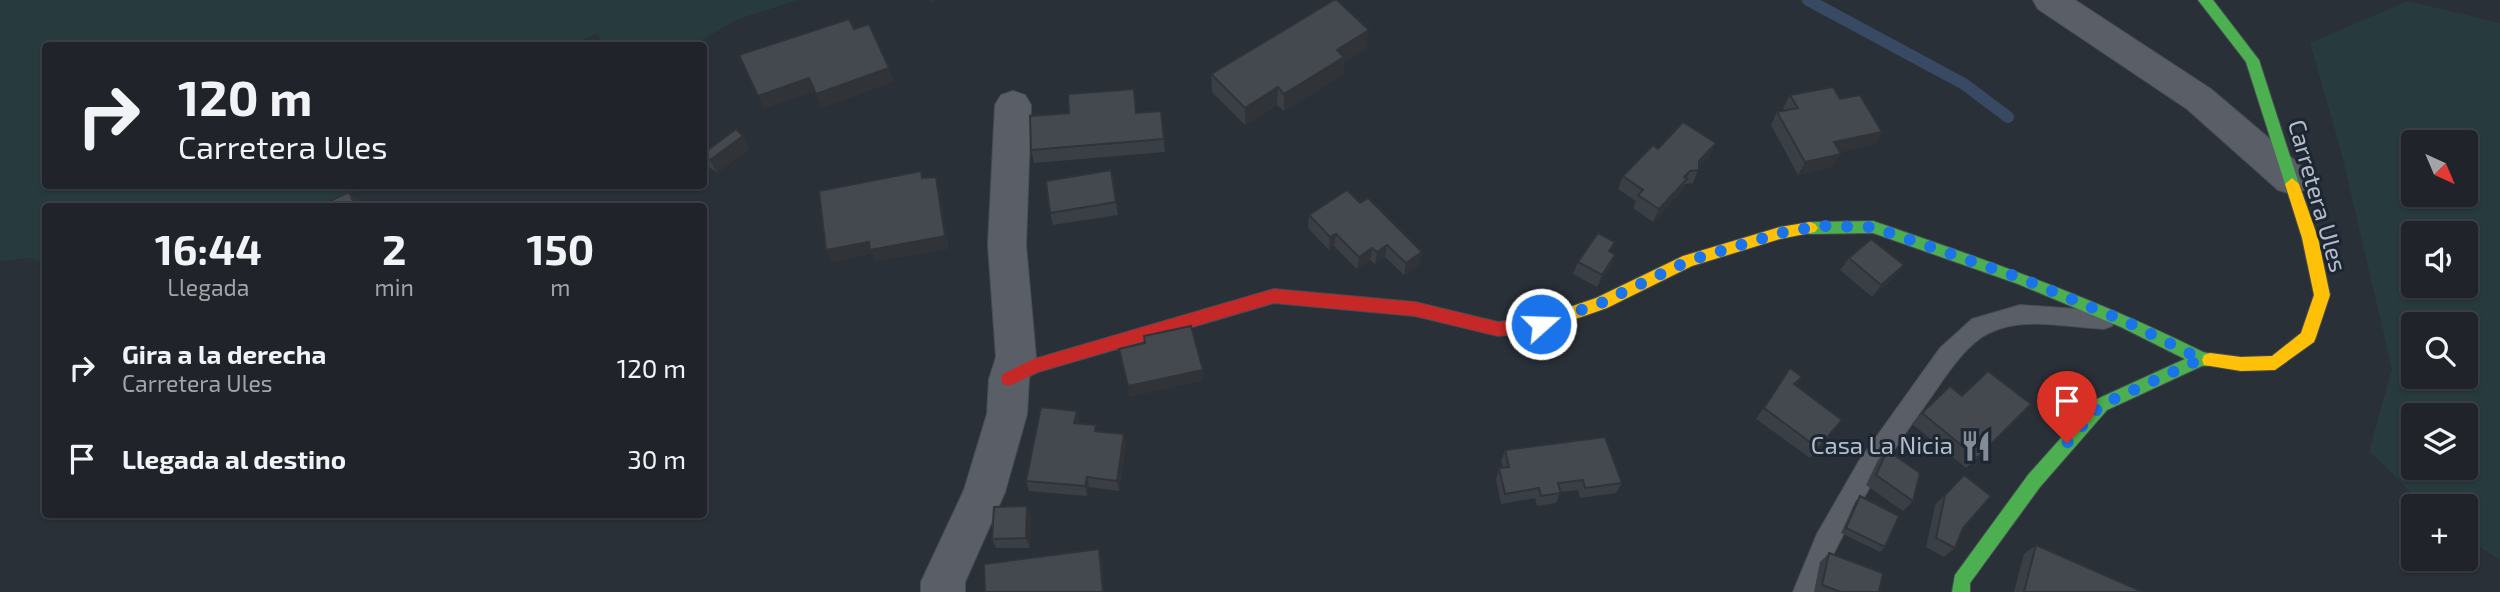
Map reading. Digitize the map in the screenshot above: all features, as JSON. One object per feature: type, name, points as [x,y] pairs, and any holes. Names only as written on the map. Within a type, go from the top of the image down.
[{"type":"street","points":[[2050,0],[2199,99],[2291,179]]},
{"type":"street","name":"Carretera Ules","points":[[2201,359],[2241,364],[2276,363],[2308,337],[2322,295],[2310,238],[2252,60],[2205,0]]},
{"type":"street","points":[[943,592],[943,582],[984,492],[1007,414],[1009,379],[1016,357],[1007,245],[1013,105]]},
{"type":"street","points":[[1009,379],[1034,366],[1274,296],[1415,309],[1498,329],[1541,324],[1601,303],[1688,261],[1780,233],[1820,226],[1873,227],[2023,279],[2127,322],[2201,359]]},
{"type":"street","points":[[1961,592],[1961,580],[2034,481],[2101,405],[2201,359]]},
{"type":"lane","points":[[1805,592],[1825,542],[1867,468],[1948,355],[1980,326],[2020,314],[2127,322]]},
{"type":"green space","points":[[0,0],[798,0],[738,19],[698,42],[602,42],[597,33],[580,42],[42,42],[42,189],[361,189],[324,203],[42,203],[42,264],[32,258],[0,261]]},
{"type":"green space","points":[[2408,1],[2500,23],[2500,560],[2478,546],[2478,494],[2413,494],[2369,451],[2392,369],[2341,151],[2310,43]]},
{"type":"building","points":[[1334,0],[1369,30],[1337,50],[1344,57],[1284,94],[1278,87],[1245,108],[1211,74]]},
{"type":"building","points":[[849,19],[854,29],[869,24],[889,68],[816,94],[809,78],[758,96],[739,55]]},
{"type":"building","points":[[1833,87],[1840,99],[1860,95],[1882,132],[1834,142],[1841,154],[1805,162],[1777,112],[1798,108],[1790,95]]},
{"type":"building","points":[[1134,89],[1136,113],[1161,111],[1164,139],[1031,150],[1030,116],[1069,113],[1068,94]]},
{"type":"building","points":[[1683,122],[1716,143],[1699,161],[1699,170],[1690,171],[1684,177],[1687,179],[1659,209],[1638,195],[1643,190],[1623,176],[1653,145],[1658,149]]},
{"type":"building","points":[[736,129],[743,136],[710,160],[707,151]]},
{"type":"building","points":[[1111,170],[1116,202],[1050,213],[1046,181]]},
{"type":"building","points":[[921,171],[922,178],[936,177],[945,236],[870,250],[869,242],[826,250],[819,191]]},
{"type":"building","points":[[1347,190],[1360,203],[1368,198],[1422,252],[1406,263],[1387,245],[1377,252],[1372,248],[1359,257],[1336,234],[1330,237],[1309,215]]},
{"type":"building","points":[[349,192],[354,203],[333,203],[332,200]]},
{"type":"building","points":[[1598,233],[1615,242],[1609,251],[1615,255],[1602,275],[1578,262]]},
{"type":"building","points":[[1871,239],[1904,265],[1881,285],[1849,258]]},
{"type":"building","points":[[1191,326],[1203,370],[1128,386],[1119,349],[1145,343],[1144,336]]},
{"type":"building","points":[[1790,368],[1802,377],[1794,384],[1842,420],[1818,448],[1764,408]]},
{"type":"building","points":[[1988,371],[2031,404],[1977,458],[1922,413],[1950,386],[1962,396]]},
{"type":"building","points":[[1041,407],[1077,411],[1074,423],[1096,425],[1095,431],[1124,434],[1117,481],[1087,477],[1085,486],[1026,481]]},
{"type":"building","points":[[1605,437],[1622,483],[1585,488],[1583,480],[1558,483],[1561,493],[1541,496],[1539,488],[1505,494],[1499,468],[1509,467],[1505,450]]},
{"type":"building","points":[[1887,450],[1920,473],[1913,501],[1876,475]]},
{"type":"building","points":[[1964,475],[1991,496],[1963,528],[1955,548],[1936,538],[1945,495]]},
{"type":"building","points":[[1860,496],[1899,516],[1885,547],[1846,528]]},
{"type":"building","points":[[1027,506],[1026,538],[992,539],[994,507]]},
{"type":"building","points":[[2036,545],[2143,592],[2024,592]]},
{"type":"building","points":[[1099,549],[1103,592],[985,592],[984,564]]},
{"type":"building","points":[[1829,553],[1883,573],[1879,592],[1841,592],[1822,585]]},
{"type":"waterway","points":[[1808,0],[1964,84],[2008,117]]},
{"type":"traffic: fast","points":[[2205,0],[2252,60],[2292,184]]},
{"type":"traffic: fast","points":[[1810,228],[1873,227],[2023,279],[2127,322],[2201,359]]},
{"type":"traffic: fast","points":[[1961,592],[1961,581],[2034,481],[2101,405],[2201,359],[2210,360]]},
{"type":"traffic: slow","points":[[2210,360],[2241,364],[2275,363],[2308,337],[2322,295],[2310,238],[2292,184]]},
{"type":"traffic: slow","points":[[1561,317],[1601,303],[1688,261],[1780,233],[1810,228]]},
{"type":"traffic: jam","points":[[1009,379],[1034,366],[1274,296],[1415,309],[1498,329],[1541,324],[1561,317]]},
{"type":"place","name":"Casa La Nicia","points":[[1976,446]]},
{"type":"route","points":[[1541,324],[1601,303],[1688,261],[1780,233],[1820,226],[1873,227],[2023,279],[2127,322],[2201,359],[2101,405],[2067,443]]}]
